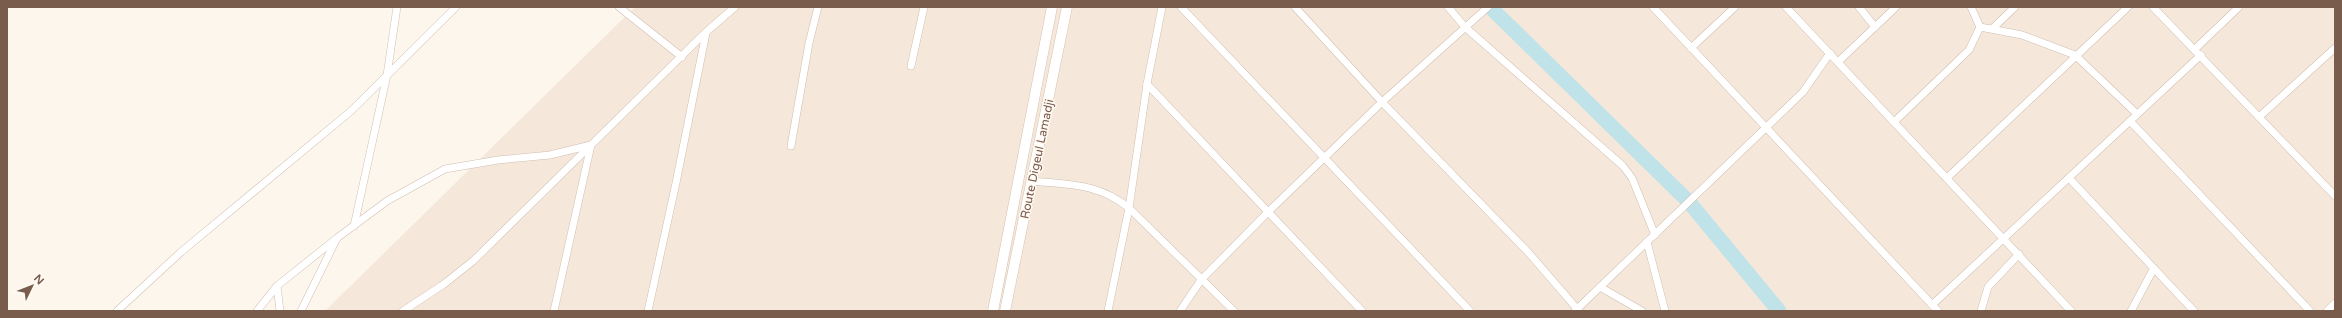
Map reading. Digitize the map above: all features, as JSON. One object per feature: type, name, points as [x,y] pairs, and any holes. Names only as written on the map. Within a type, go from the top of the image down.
[{"type":"main road","name":"Route Digeul Lamadji","points":[[993,311],[1052,7]]},
{"type":"main road","name":"Route Digeul Lamadji","points":[[1005,311],[1067,7]]},
{"type":"street","points":[[354,226],[387,75],[397,7]]},
{"type":"street","points":[[118,311],[181,252],[351,111],[456,7]]},
{"type":"street","points":[[619,7],[682,57]]},
{"type":"street","points":[[403,311],[444,284],[473,261],[706,32],[735,7]]},
{"type":"street","points":[[792,146],[809,43],[818,7]]},
{"type":"street","points":[[911,66],[924,7]]},
{"type":"street","points":[[1108,311],[1129,208],[1146,84],[1162,7]]},
{"type":"street","points":[[1181,7],[1470,311]]},
{"type":"street","points":[[1295,7],[1382,102],[1528,252],[1577,310],[1803,92],[1830,53]]},
{"type":"street","points":[[1448,7],[1465,27],[1622,166],[1632,178],[1655,235]]},
{"type":"street","points":[[1180,311],[1201,280],[1268,212],[1382,102],[1488,7]]},
{"type":"street","points":[[1653,7],[1938,311]]},
{"type":"street","points":[[1692,48],[1735,7]]},
{"type":"street","points":[[1786,7],[1948,178],[2071,311]]},
{"type":"street","points":[[1858,7],[1875,27]]},
{"type":"street","points":[[1838,62],[1896,7]]},
{"type":"street","points":[[1894,122],[1969,50],[1980,27],[1971,7]]},
{"type":"street","points":[[1993,28],[2015,7]]},
{"type":"street","points":[[1948,178],[2128,7]]},
{"type":"street","points":[[2153,7],[2201,55],[2335,196]]},
{"type":"street","points":[[2195,49],[2239,7]]},
{"type":"street","points":[[1980,27],[1993,28],[2022,35],[2075,56],[2137,114]]},
{"type":"street","points":[[648,311],[676,183],[706,32]]},
{"type":"street","points":[[2259,117],[2335,48]]},
{"type":"street","points":[[1932,305],[2201,55]]},
{"type":"street","points":[[1146,84],[1362,311]]},
{"type":"street","points":[[2130,121],[2310,311]]},
{"type":"street","points":[[256,311],[277,286],[336,238],[388,201],[444,169],[498,160],[550,155],[591,145]]},
{"type":"street","points":[[554,311],[591,145]]},
{"type":"street","points":[[2069,178],[2194,311]]},
{"type":"street","points":[[1032,181],[1098,189],[1114,196],[1129,208],[1234,311]]},
{"type":"street","points":[[301,311],[336,238]]},
{"type":"street","points":[[1647,242],[1665,311]]},
{"type":"street","points":[[1981,311],[1988,287],[2019,254]]},
{"type":"street","points":[[2131,311],[2154,268]]},
{"type":"street","points":[[277,286],[280,311]]},
{"type":"street","points":[[1600,287],[1642,311]]},
{"type":"street","points":[[2326,311],[2335,302]]},
{"type":"shaded area","points":[[635,7],[2335,7],[2335,311],[325,311]]},
{"type":"waterway","points":[[1490,7],[1689,202],[1779,311]]}]
